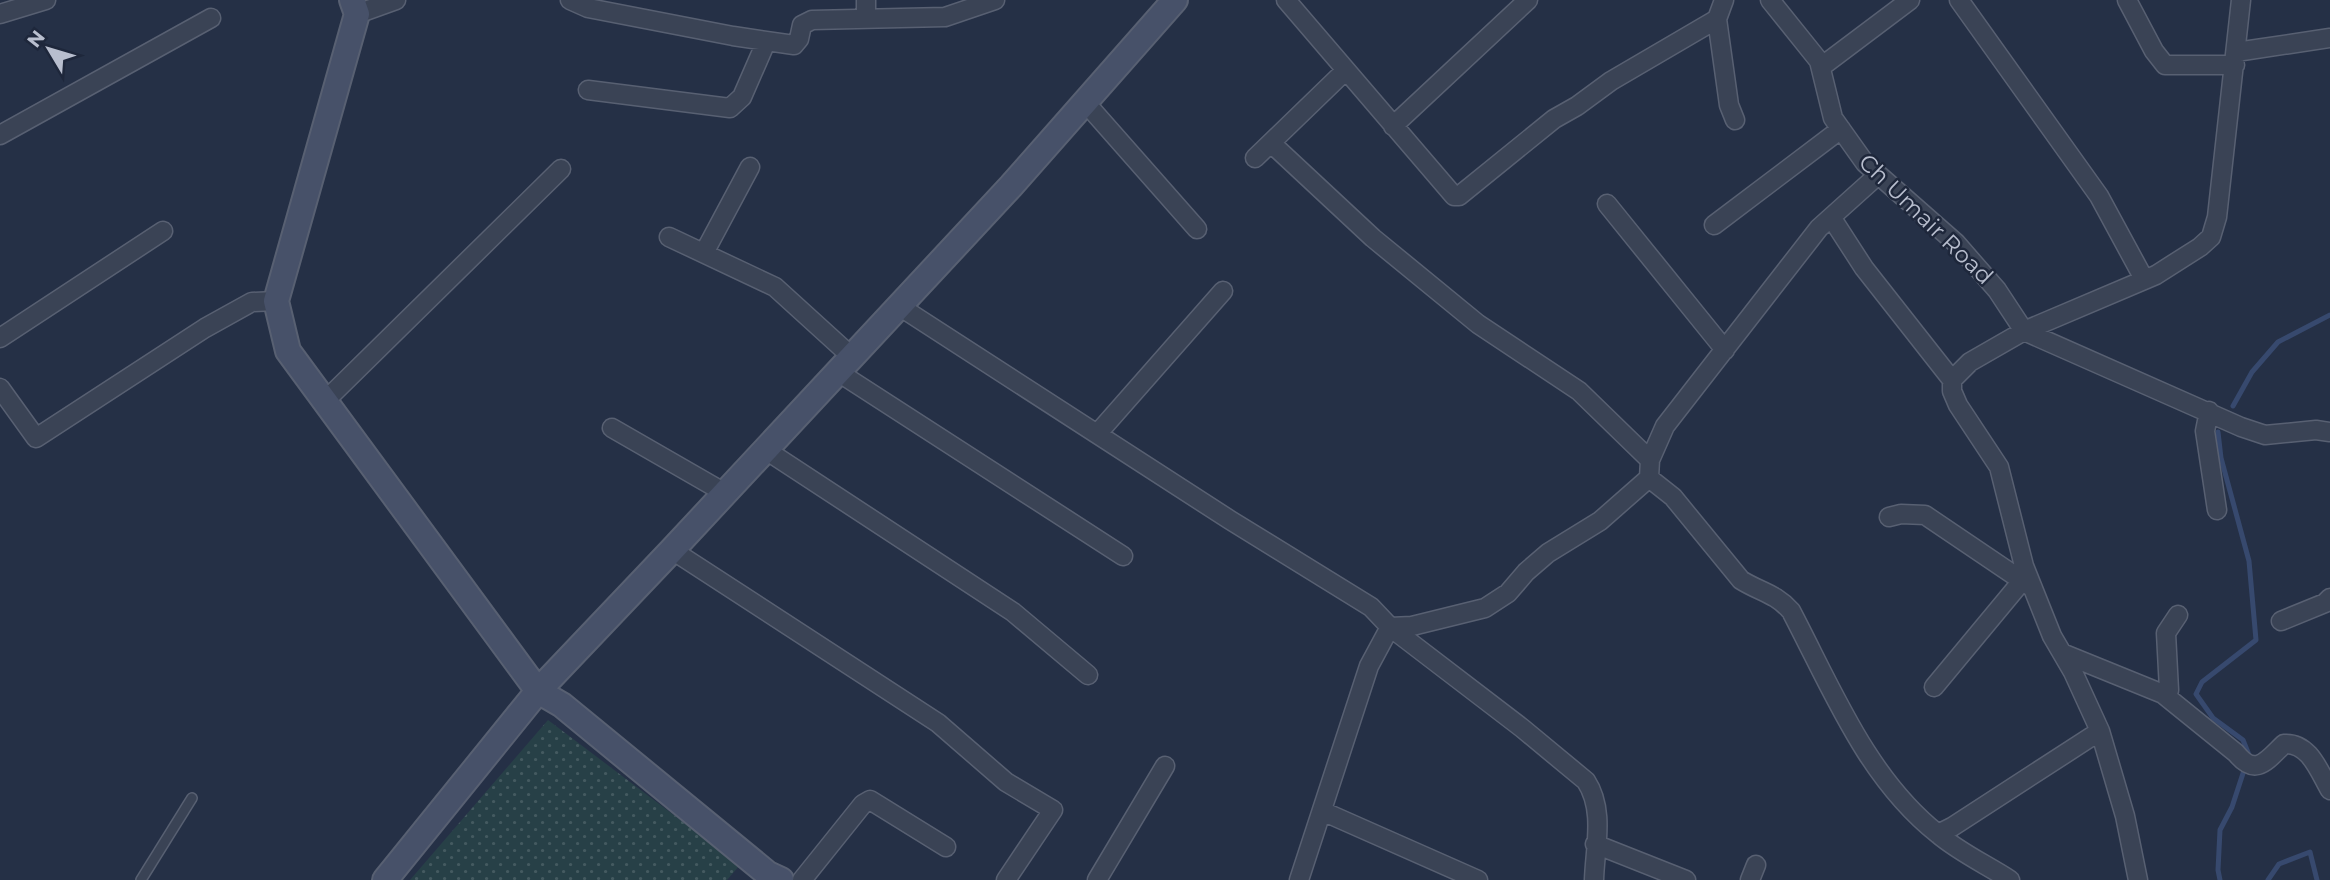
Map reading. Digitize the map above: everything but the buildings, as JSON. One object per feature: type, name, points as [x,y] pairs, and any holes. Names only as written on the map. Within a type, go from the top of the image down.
[{"type":"street","points":[[0,14],[46,0]]},
{"type":"street","points":[[396,0],[355,7],[276,301],[288,351],[537,691],[562,705],[768,874],[781,880]]},
{"type":"street","points":[[570,0],[588,8],[794,45],[799,39],[802,25],[812,20],[945,17],[995,0]]},
{"type":"street","points":[[866,0],[866,19]]},
{"type":"street","points":[[385,880],[537,691],[845,365],[1175,0]]},
{"type":"street","points":[[1286,0],[1454,196],[1459,196],[1554,119],[1611,81],[1717,19]]},
{"type":"street","points":[[1393,126],[1528,0]]},
{"type":"street","points":[[1724,0],[1717,19],[1729,105],[1735,120]]},
{"type":"street","name":"Ch Umair Road","points":[[1770,0],[1819,61],[1833,118],[1865,163],[1956,243],[1997,290],[2024,331]]},
{"type":"street","points":[[1821,67],[1910,0]]},
{"type":"street","points":[[1959,0],[2099,196],[2144,279]]},
{"type":"street","points":[[2127,0],[2154,51],[2165,65],[2236,59],[2330,38]]},
{"type":"street","points":[[1952,380],[1970,362],[2024,331],[2157,275],[2211,237],[2217,217],[2241,0]]},
{"type":"street","points":[[0,135],[211,18]]},
{"type":"street","points":[[588,90],[730,108],[742,97],[766,42]]},
{"type":"street","points":[[1255,158],[1346,71]]},
{"type":"street","points":[[1085,102],[1197,229]]},
{"type":"street","points":[[1714,225],[1841,129]]},
{"type":"street","points":[[1271,143],[1373,238],[1478,324],[1579,391],[1649,469],[1741,580],[1755,589],[1770,593],[1791,611],[1870,761],[1906,803],[1938,834],[2010,880]]},
{"type":"street","points":[[704,253],[750,167]]},
{"type":"street","points":[[325,401],[561,169]]},
{"type":"street","points":[[1390,627],[1412,626],[1485,608],[1508,593],[1526,572],[1548,553],[1600,521],[1649,469],[1665,426],[1805,245],[1831,217],[1878,175]]},
{"type":"street","points":[[1607,204],[1725,349]]},
{"type":"street","points":[[1831,217],[1864,268],[1952,380],[1952,391],[1958,405],[1999,467],[2027,585],[2073,672],[2100,731],[2125,816],[2137,880]]},
{"type":"street","points":[[0,338],[163,231]]},
{"type":"street","points":[[669,237],[775,287],[845,365],[1122,556]]},
{"type":"street","points":[[1098,433],[1223,290]]},
{"type":"street","points":[[0,388],[36,438],[205,328],[252,302],[276,301]]},
{"type":"street","points":[[899,306],[1242,528],[1371,607],[1390,627],[1522,727],[1586,781],[1593,792],[1597,804],[1594,880]]},
{"type":"street","points":[[2024,331],[2241,427],[2265,435],[2316,430],[2330,432]]},
{"type":"street","points":[[2209,411],[2206,431],[2217,510]]},
{"type":"street","points":[[612,428],[725,493]]},
{"type":"street","points":[[766,450],[1013,612],[1087,676]]},
{"type":"street","points":[[1889,517],[1925,515],[2027,585]]},
{"type":"street","points":[[672,550],[938,723],[1006,782],[1053,810],[1006,880]]},
{"type":"street","points":[[1934,687],[2027,585]]},
{"type":"street","points":[[2281,621],[2325,603],[2330,598]]},
{"type":"street","points":[[2163,694],[2169,690],[2166,633],[2178,615]]},
{"type":"street","points":[[1299,880],[1369,666],[1390,627]]},
{"type":"street","points":[[2062,653],[2163,694],[2247,763],[2266,763],[2284,744],[2300,746],[2308,753],[2330,790]]},
{"type":"street","points":[[1938,834],[2100,731]]},
{"type":"street","points":[[1097,880],[1165,766]]},
{"type":"street","points":[[802,880],[863,804],[870,800],[946,847]]},
{"type":"street","points":[[1322,811],[1478,880]]},
{"type":"street","points":[[1595,844],[1686,880]]},
{"type":"lane","points":[[141,880],[192,798]]},
{"type":"green space","points":[[548,720],[740,865],[727,880],[410,880]]},
{"type":"waterway","points":[[2233,406],[2252,372],[2278,342],[2330,315]]},
{"type":"waterway","points":[[2218,432],[2221,458],[2249,561],[2256,640],[2202,682],[2196,694],[2213,718],[2243,740],[2249,755],[2232,807],[2220,830],[2220,880]]},
{"type":"waterway","points":[[2268,880],[2279,864],[2310,852],[2317,880]]}]
